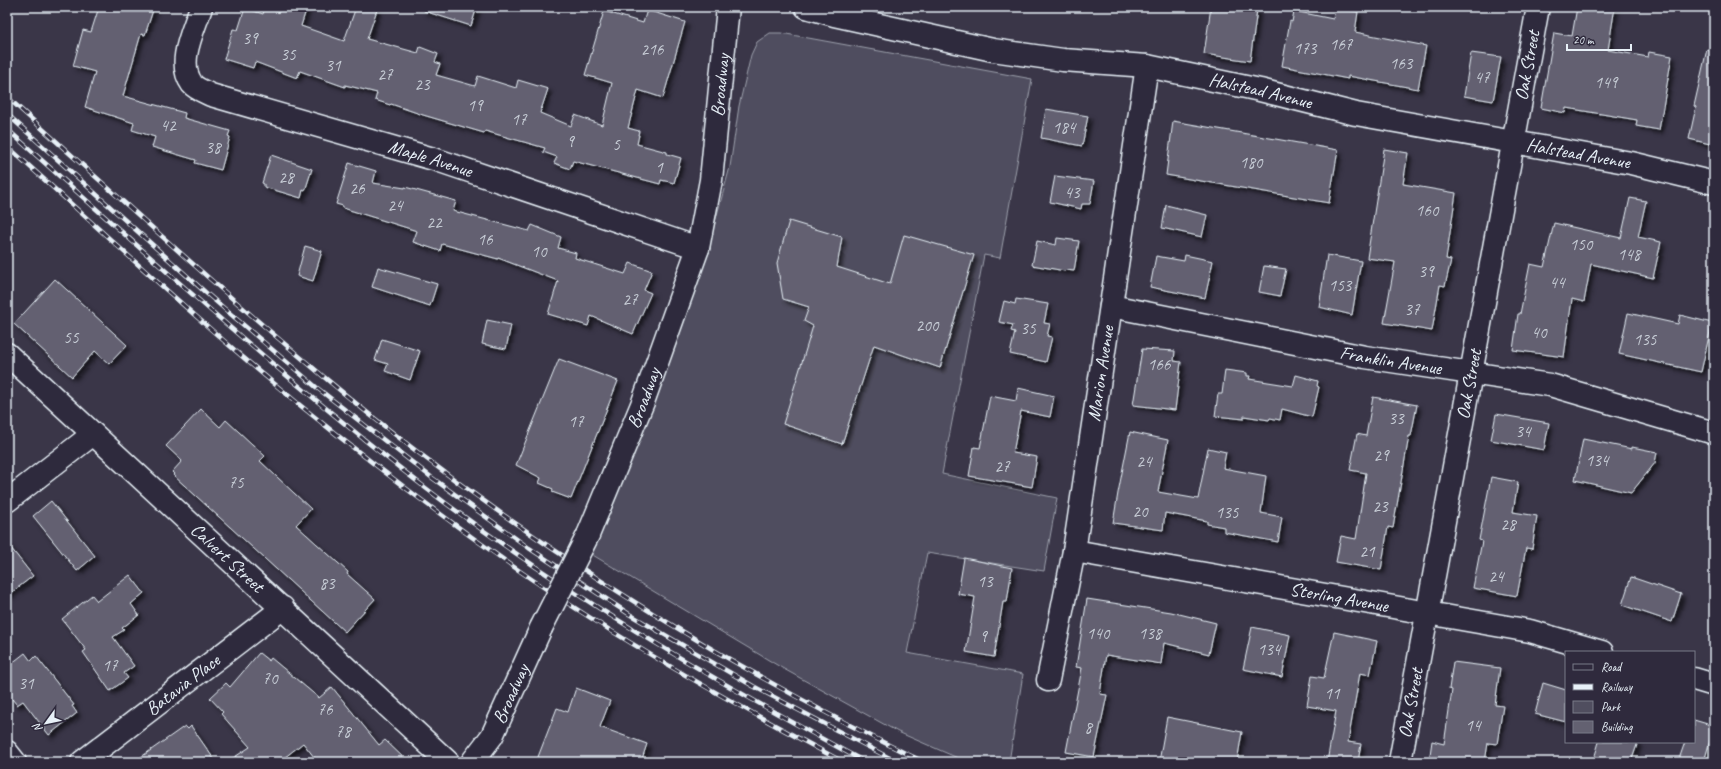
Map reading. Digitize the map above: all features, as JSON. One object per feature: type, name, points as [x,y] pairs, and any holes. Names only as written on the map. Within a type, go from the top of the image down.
[{"type":"street","name":"Maple Avenue","points":[[201,7],[186,53],[187,72],[193,85],[211,95],[437,160],[698,248]]},
{"type":"street","name":"Broadway","points":[[472,762],[492,736],[541,628],[588,535],[643,402],[698,248],[711,180],[728,7]]},
{"type":"street","name":"Halstead Avenue","points":[[806,7],[834,15],[993,50],[1063,60],[1147,66],[1260,90],[1356,114],[1631,163],[1714,183]]},
{"type":"street","name":"Oak Street","points":[[1400,762],[1538,7]]},
{"type":"street","name":"Marion Avenue","points":[[1048,680],[1074,551],[1147,66]]},
{"type":"street","name":"Franklin Avenue","points":[[1111,306],[1365,357],[1550,385],[1714,433]]},
{"type":"street","name":"Calvert Street","points":[[7,354],[448,762]]},
{"type":"street","points":[[7,501],[93,434]]},
{"type":"street","name":"Sterling Avenue","points":[[1074,551],[1530,631],[1599,651]]},
{"type":"street","name":"Batavia Place","points":[[82,762],[283,608]]},
{"type":"street","points":[[1695,679],[1714,685]]},
{"type":"street","points":[[7,752],[15,762]]},
{"type":"green space","points":[[770,33],[781,33],[1032,79],[1000,258],[984,255],[942,474],[1057,498],[1044,571],[927,553],[907,653],[1023,674],[1009,762],[967,762],[898,732],[782,668],[586,551],[701,274],[730,167],[739,106],[751,55],[757,42]]},
{"type":"building","points":[[99,7],[154,7],[145,35],[141,34],[123,96],[185,113],[184,118],[230,131],[228,136],[230,137],[221,170],[195,163],[196,160],[152,147],[155,137],[132,130],[134,123],[85,107],[95,72],[73,66],[83,30],[91,32]]},
{"type":"building","points":[[280,7],[307,7],[301,26],[344,41],[356,7],[378,7],[367,39],[418,53],[420,47],[438,54],[435,62],[440,64],[436,75],[475,86],[478,76],[516,88],[518,80],[548,89],[540,113],[571,126],[575,115],[602,125],[612,83],[585,75],[604,11],[643,23],[647,10],[685,22],[663,98],[638,90],[628,128],[639,131],[637,144],[667,152],[667,154],[681,158],[674,183],[661,180],[660,184],[573,161],[570,169],[554,163],[557,157],[543,152],[545,148],[485,131],[484,133],[391,104],[390,105],[375,100],[377,93],[345,85],[345,87],[300,71],[297,78],[255,62],[253,68],[224,59],[233,29],[238,30],[245,8],[263,14],[265,8],[279,12]]},
{"type":"building","points":[[425,7],[477,7],[471,26],[424,11]]},
{"type":"building","points":[[1211,7],[1236,7],[1257,10],[1250,61],[1204,54]]},
{"type":"building","points":[[1577,7],[1615,7],[1608,50],[1648,57],[1649,52],[1672,56],[1659,130],[1636,126],[1637,120],[1566,108],[1565,113],[1541,108],[1554,33],[1572,36]]},
{"type":"building","points":[[1335,8],[1358,12],[1355,32],[1426,46],[1418,89],[1348,76],[1348,79],[1282,66],[1290,21],[1292,22],[1294,11],[1333,19]]},
{"type":"building","points":[[1707,49],[1714,50],[1714,145],[1689,139],[1696,107],[1694,106]]},
{"type":"building","points":[[1471,53],[1501,57],[1493,101],[1464,96]]},
{"type":"building","points":[[1046,109],[1088,116],[1082,146],[1041,138]]},
{"type":"building","points":[[1173,121],[1338,150],[1329,203],[1166,175]]},
{"type":"building","points":[[1384,149],[1408,153],[1403,184],[1456,193],[1446,259],[1451,260],[1445,286],[1440,285],[1432,331],[1384,323],[1395,262],[1367,258]]},
{"type":"building","points":[[271,155],[312,169],[305,191],[303,190],[301,198],[264,187],[264,184],[262,183]]},
{"type":"building","points":[[349,163],[376,171],[373,183],[405,187],[456,201],[453,211],[529,231],[532,225],[561,237],[558,248],[576,253],[575,258],[625,274],[630,263],[652,271],[644,290],[651,293],[633,334],[591,316],[588,326],[548,314],[558,281],[498,258],[442,244],[440,251],[413,242],[417,231],[343,208],[343,206],[336,204]]},
{"type":"building","points":[[1055,176],[1094,181],[1090,204],[1082,204],[1081,209],[1050,202]]},
{"type":"building","points":[[1630,198],[1646,201],[1638,237],[1661,242],[1653,278],[1591,264],[1584,302],[1572,299],[1564,357],[1513,350],[1518,314],[1520,314],[1530,264],[1544,267],[1554,223],[1621,238]]},
{"type":"building","points":[[1166,205],[1207,215],[1202,237],[1162,228]]},
{"type":"building","points":[[789,221],[842,237],[837,267],[890,284],[904,235],[974,255],[940,368],[874,345],[842,444],[783,424],[813,326],[804,321],[809,307],[783,299],[777,263]]},
{"type":"building","points":[[1057,238],[1079,241],[1074,271],[1065,271],[1032,265],[1037,241],[1056,245]]},
{"type":"building","points":[[305,246],[322,251],[313,281],[297,276]]},
{"type":"building","points":[[1185,255],[1213,261],[1205,298],[1150,287],[1156,256],[1184,261]]},
{"type":"building","points":[[1327,255],[1361,261],[1352,315],[1319,307]]},
{"type":"building","points":[[1264,266],[1286,269],[1280,296],[1259,292]]},
{"type":"building","points":[[378,267],[437,284],[430,306],[372,287]]},
{"type":"building","points":[[55,279],[127,345],[109,364],[95,351],[72,377],[14,324]]},
{"type":"building","points":[[1016,299],[1048,304],[1044,323],[1050,324],[1047,336],[1052,337],[1046,362],[1010,354],[1015,332],[1011,331],[1013,325],[999,322],[1004,301],[1015,304]]},
{"type":"building","points":[[1628,313],[1678,324],[1680,315],[1712,323],[1701,372],[1619,354]]},
{"type":"building","points":[[487,320],[511,325],[506,349],[482,344]]},
{"type":"building","points":[[382,339],[420,351],[410,380],[385,371],[388,364],[375,360]]},
{"type":"building","points":[[1142,349],[1175,351],[1174,361],[1181,362],[1175,410],[1133,405]]},
{"type":"building","points":[[559,359],[618,381],[571,499],[552,492],[553,489],[539,483],[541,478],[516,465]]},
{"type":"building","points":[[1225,370],[1247,373],[1247,376],[1250,376],[1249,379],[1293,386],[1296,375],[1318,381],[1317,386],[1319,387],[1312,417],[1282,409],[1280,420],[1270,418],[1269,420],[1244,416],[1244,419],[1215,416],[1218,394],[1222,394]]},
{"type":"building","points":[[1018,388],[1054,396],[1050,417],[1021,411],[1013,453],[1037,457],[1032,487],[969,476],[974,447],[980,448],[990,396],[1016,401]]},
{"type":"building","points":[[1373,397],[1417,405],[1411,436],[1409,436],[1393,528],[1388,527],[1381,570],[1336,562],[1341,536],[1356,539],[1366,473],[1350,470],[1357,434],[1366,436]]},
{"type":"building","points":[[201,409],[220,427],[226,420],[265,456],[260,461],[311,509],[296,525],[348,572],[347,574],[375,599],[345,632],[173,475],[174,474],[172,472],[182,461],[166,446]]},
{"type":"building","points":[[1496,414],[1549,423],[1544,450],[1491,440]]},
{"type":"building","points":[[1130,432],[1168,440],[1158,492],[1198,499],[1208,448],[1226,452],[1223,468],[1266,476],[1261,513],[1282,517],[1278,542],[1224,532],[1224,527],[1207,524],[1207,521],[1165,513],[1163,530],[1113,523]]},
{"type":"building","points":[[1583,439],[1632,449],[1632,447],[1657,452],[1655,463],[1631,493],[1575,480]]},
{"type":"building","points":[[1491,477],[1518,482],[1513,512],[1537,516],[1532,549],[1526,548],[1517,596],[1473,588],[1482,541],[1479,540]]},
{"type":"building","points":[[51,501],[95,556],[77,571],[33,516]]},
{"type":"building","points":[[7,543],[33,576],[7,596]]},
{"type":"building","points":[[964,558],[1012,568],[1007,602],[1003,602],[994,657],[966,652],[975,597],[958,594]]},
{"type":"building","points":[[130,575],[144,593],[131,604],[139,615],[122,628],[124,630],[113,637],[134,666],[124,673],[128,678],[110,691],[83,652],[86,650],[62,619],[92,595],[97,601]]},
{"type":"building","points":[[1631,577],[1681,594],[1672,622],[1622,605]]},
{"type":"building","points":[[1087,599],[1171,612],[1216,623],[1209,654],[1164,643],[1161,664],[1106,655],[1100,694],[1107,695],[1094,757],[1066,752],[1082,668],[1076,667]]},
{"type":"building","points":[[1252,627],[1290,635],[1282,677],[1243,669]]},
{"type":"building","points":[[1334,632],[1377,641],[1370,675],[1360,673],[1348,742],[1361,744],[1358,762],[1327,762],[1336,711],[1307,706],[1312,676],[1324,678]]},
{"type":"building","points":[[25,653],[31,661],[36,656],[74,705],[72,706],[77,713],[49,735],[23,701],[17,705],[7,693],[7,667]]},
{"type":"building","points":[[259,653],[269,661],[271,658],[319,698],[332,687],[379,745],[385,740],[408,762],[318,762],[303,743],[279,762],[227,762],[250,747],[221,714],[223,712],[210,698],[226,683],[230,687]]},
{"type":"building","points":[[1453,662],[1500,668],[1495,705],[1503,706],[1497,744],[1488,743],[1485,762],[1429,762],[1432,741],[1444,744],[1452,690],[1449,689]]},
{"type":"building","points":[[1543,683],[1565,690],[1565,722],[1535,714]]},
{"type":"building","points":[[576,688],[610,701],[600,727],[647,744],[641,762],[536,762],[557,708],[568,712]]},
{"type":"building","points":[[1167,717],[1242,732],[1237,762],[1159,762]]},
{"type":"building","points":[[1695,720],[1714,726],[1704,762],[1678,762],[1685,743],[1695,743]]},
{"type":"building","points":[[185,726],[188,729],[191,726],[216,762],[134,762]]},
{"type":"building","points":[[1599,743],[1638,743],[1631,762],[1593,762]]},
{"type":"railway","points":[[7,97],[284,343],[370,415],[464,487],[561,555],[661,619],[817,708],[924,762]]},
{"type":"railway","points":[[7,114],[205,292],[316,387],[431,477],[529,548],[629,614],[753,686],[897,762]]},
{"type":"railway","points":[[7,129],[160,266],[264,356],[369,444],[475,525],[583,598],[638,633],[751,699],[865,762]]},
{"type":"railway","points":[[7,146],[263,375],[353,448],[487,548],[553,594],[634,645],[717,693],[843,762]]}]
